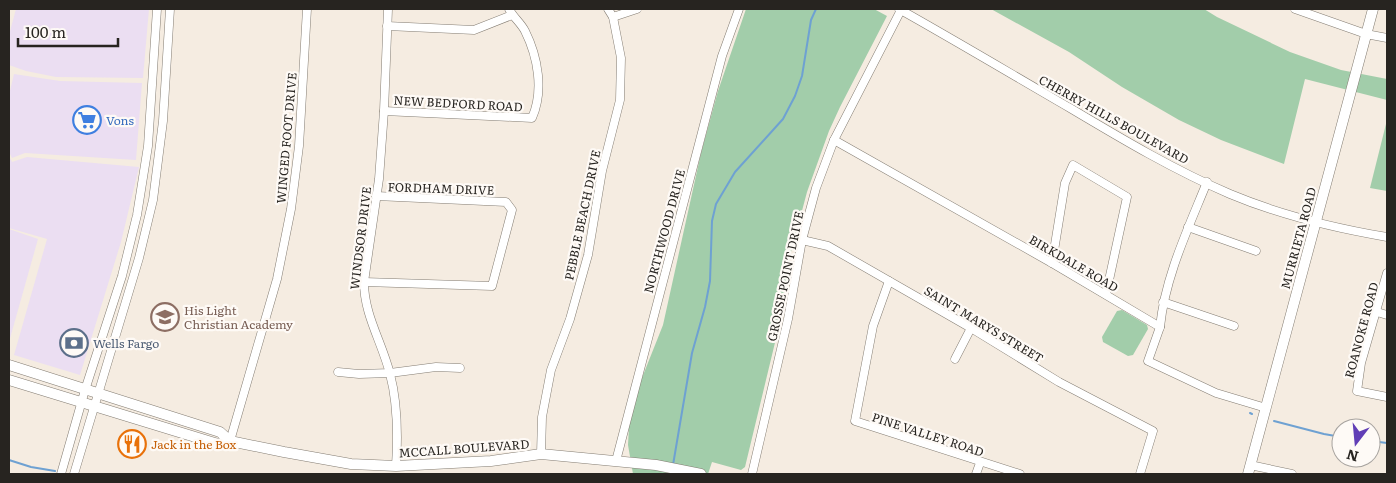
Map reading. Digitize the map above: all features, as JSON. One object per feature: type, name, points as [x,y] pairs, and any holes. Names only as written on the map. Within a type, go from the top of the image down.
[{"type":"main road","name":"MURRIETA ROAD","points":[[1249,469],[1372,9]]},
{"type":"main road","name":"MCCALL BOULEVARD","points":[[9,365],[220,432],[230,441]]},
{"type":"main road","name":"MCCALL BOULEVARD","points":[[9,380],[218,444],[230,441],[352,464],[396,466],[492,461],[541,454],[656,465],[697,473]]},
{"type":"street","points":[[61,474],[85,390],[122,276],[140,197],[148,146],[157,9]]},
{"type":"street","points":[[74,474],[139,258],[153,200],[164,121],[170,9]]},
{"type":"street","name":"WINGED FOOT DRIVE","points":[[230,441],[276,279],[291,209],[299,146],[307,9]]},
{"type":"street","name":"WINDSOR DRIVE","points":[[388,9],[384,111],[376,196],[364,282],[364,299],[390,373],[395,397],[398,426],[396,466]]},
{"type":"street","name":"PEBBLE BEACH DRIVE","points":[[541,454],[542,417],[551,370],[570,319],[588,255],[602,171],[620,100],[621,58],[613,17],[608,9]]},
{"type":"street","points":[[613,17],[637,9]]},
{"type":"street","name":"NORTHWOOD DRIVE","points":[[616,461],[719,66],[739,9]]},
{"type":"street","name":"GROSSE POINT DRIVE","points":[[752,474],[786,329],[802,240],[816,188],[834,140],[900,9]]},
{"type":"street","name":"CHERRY HILLS BOULEVARD","points":[[900,9],[1154,157],[1207,182],[1256,203],[1355,232],[1387,237]]},
{"type":"street","points":[[1295,9],[1366,34],[1387,38]]},
{"type":"street","points":[[388,26],[474,30],[511,12]]},
{"type":"street","name":"NEW BEDFORD ROAD","points":[[384,111],[532,118],[538,106],[538,78],[535,55],[524,29],[511,12]]},
{"type":"street","name":"BIRKDALE ROAD","points":[[834,140],[1052,262],[1160,327]]},
{"type":"street","points":[[1052,262],[1066,184],[1073,165],[1126,197],[1106,294]]},
{"type":"street","points":[[1207,182],[1188,227],[1163,302],[1160,327],[1148,361],[1216,393],[1266,408]]},
{"type":"street","name":"FORDHAM DRIVE","points":[[364,282],[492,286],[512,210],[506,202],[376,196]]},
{"type":"street","points":[[1188,227],[1256,251]]},
{"type":"street","name":"SAINT MARYS STREET","points":[[802,240],[828,246],[971,328],[1059,382],[1153,431],[1140,474]]},
{"type":"street","name":"ROANOKE ROAD","points":[[1387,273],[1356,391],[1387,397]]},
{"type":"street","name":"PINE VALLEY ROAD","points":[[889,281],[873,326],[855,421],[980,463],[1020,474]]},
{"type":"street","points":[[1163,302],[1234,326]]},
{"type":"street","points":[[1377,312],[1387,315]]},
{"type":"street","points":[[956,359],[971,328]]},
{"type":"street","points":[[338,372],[359,374],[390,373],[436,367],[460,368]]},
{"type":"street","points":[[976,474],[980,463]]},
{"type":"street","points":[[1249,469],[1292,474]]},
{"type":"shaded area","points":[[16,9],[149,9],[143,78],[56,77],[26,71],[9,65],[9,35]]},
{"type":"shaded area","points":[[14,74],[60,81],[142,83],[136,160],[25,153],[12,158],[9,152],[9,95]]},
{"type":"shaded area","points":[[9,156],[12,162],[27,157],[139,167],[121,242],[80,375],[14,355],[47,239],[9,228]]},
{"type":"shaded area","points":[[9,229],[38,239],[9,342]]},
{"type":"green space","points":[[746,9],[874,9],[887,16],[829,131],[807,192],[791,252],[779,326],[745,467],[741,470],[712,462],[708,474],[633,474],[628,445],[630,408],[663,325],[701,153],[718,91]]},
{"type":"green space","points":[[991,9],[1204,9],[1290,52],[1341,70],[1387,79],[1387,100],[1305,79],[1284,164],[1221,140],[1179,120],[1122,87],[1069,52]]},
{"type":"green space","points":[[1387,120],[1387,191],[1370,188]]},
{"type":"green space","points":[[1122,310],[1147,325],[1148,329],[1133,355],[1128,356],[1103,342],[1102,337],[1117,311]]},
{"type":"waterway","points":[[673,465],[692,353],[710,281],[712,221],[716,204],[735,172],[783,119],[795,96],[802,76],[811,20],[816,9]]},
{"type":"waterway","points":[[1274,421],[1331,435]]},
{"type":"waterway","points":[[1381,442],[1387,443]]},
{"type":"waterway","points":[[9,460],[31,467],[55,471]]},
{"type":"place","name":"Vons","points":[[87,120]]},
{"type":"place","name":"His Light Christian Academy","points":[[165,317]]},
{"type":"place","name":"Wells Fargo","points":[[74,343]]},
{"type":"place","name":"Jack in the Box","points":[[132,444]]}]
